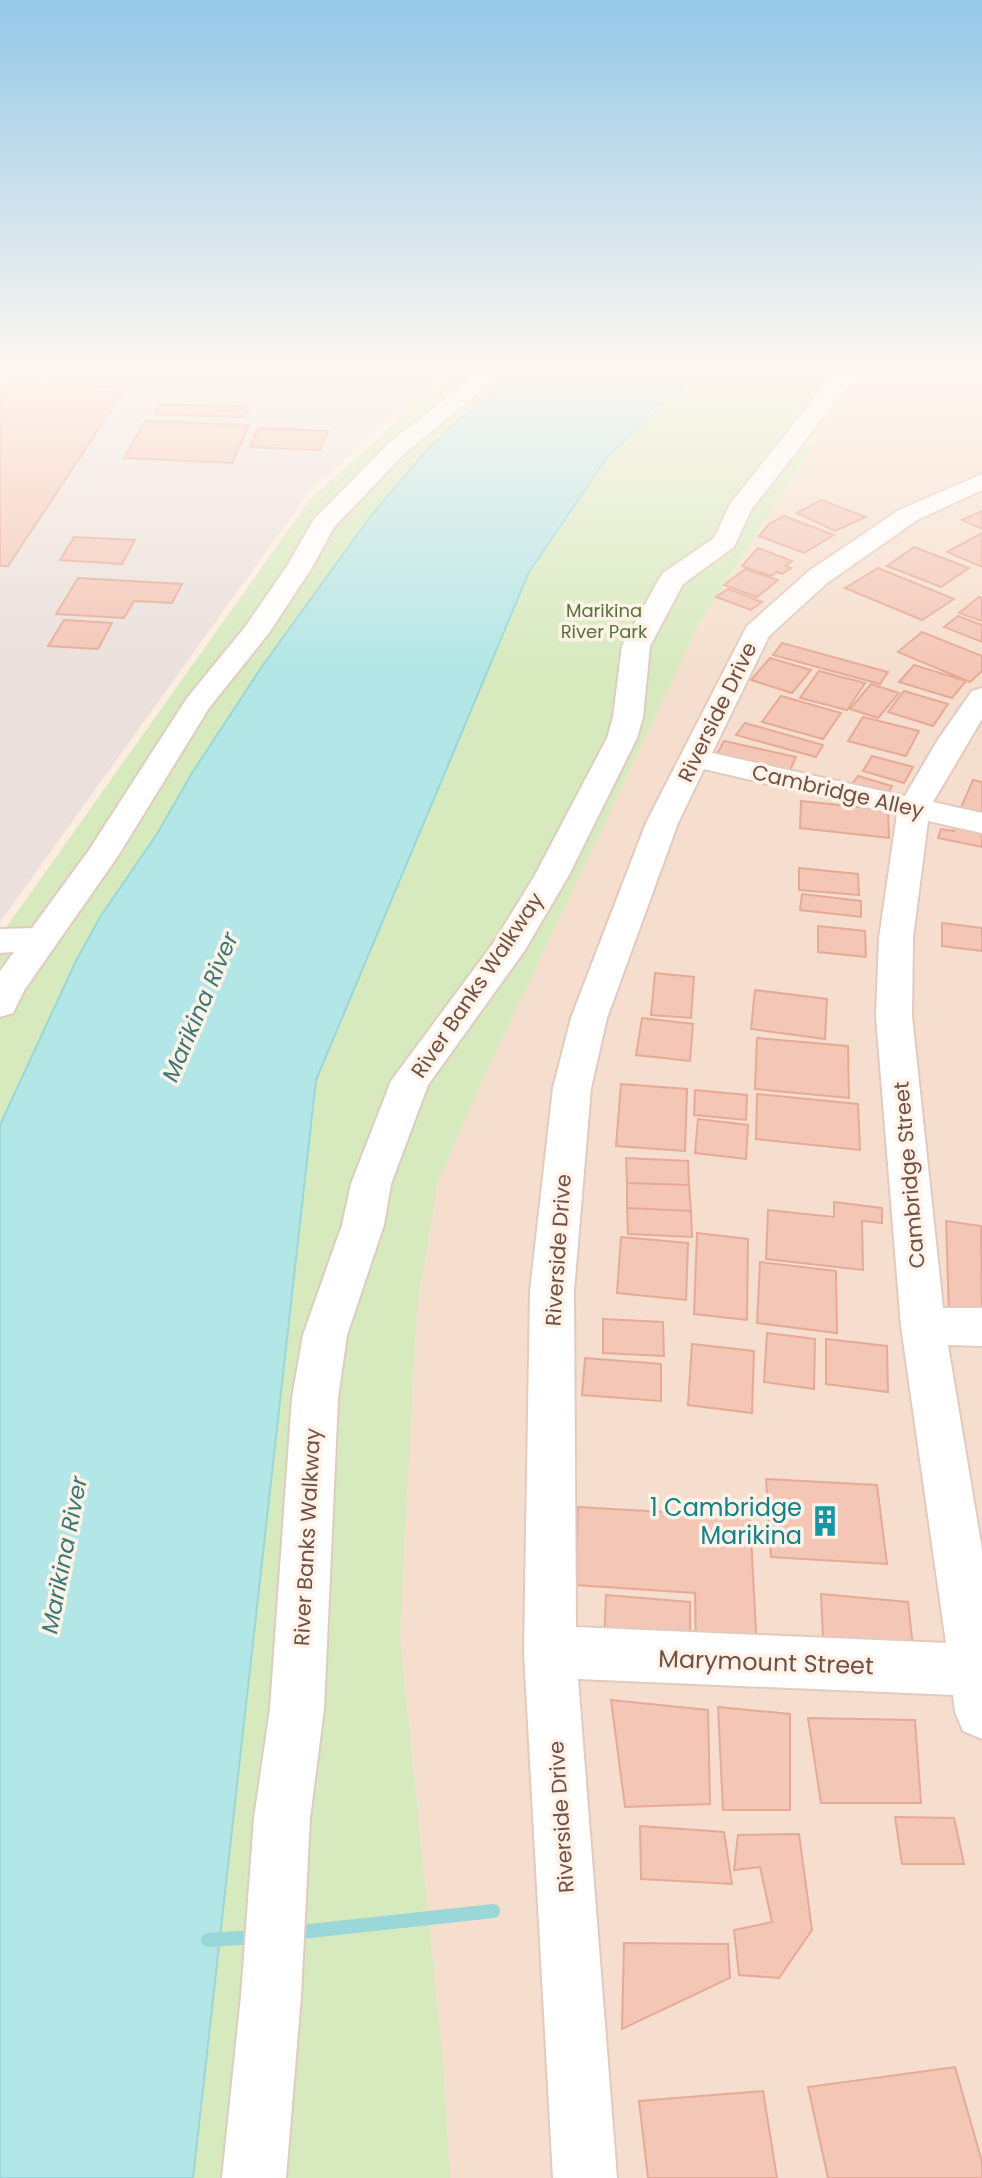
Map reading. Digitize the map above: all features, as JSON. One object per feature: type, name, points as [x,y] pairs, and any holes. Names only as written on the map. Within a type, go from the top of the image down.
[{"type":"street","points":[[0,1004],[8,986],[102,856],[197,704],[262,622],[300,566],[323,524],[378,468]]},
{"type":"street","name":"River Banks Walkway","points":[[254,2178],[271,1996],[282,1818],[297,1709],[315,1398],[325,1335],[363,1225],[376,1171],[410,1081],[507,950],[552,875],[622,737],[628,717],[636,646],[672,579],[725,542],[739,509],[772,468]]},
{"type":"street","name":"Riverside Drive","points":[[585,2178],[550,1652],[552,1291],[572,1088],[589,1018],[662,823],[757,632],[818,577],[908,515],[982,481]]},
{"type":"street","name":"Cambridge Street","points":[[979,1684],[923,1326],[894,1016],[897,937],[914,808],[952,741],[982,697]]},
{"type":"street","name":"Cambridge Alley","points":[[694,758],[982,823]]},
{"type":"street","points":[[0,941],[43,939]]},
{"type":"street","points":[[923,1326],[982,1327]]},
{"type":"street","name":"Marymount Street","points":[[550,1652],[979,1684]]},
{"type":"shaded area","points":[[0,468],[335,468],[311,489],[0,922]]},
{"type":"shaded area","points":[[800,468],[982,468],[982,2178],[450,2178],[444,2071],[400,1635],[417,1310],[438,1182],[483,1079],[699,624]]},
{"type":"green space","points":[[345,468],[413,468],[378,509],[285,635],[209,747],[157,834],[0,1277],[0,936],[311,498]]},
{"type":"green space","name":"Marikina River Park","points":[[600,468],[799,468],[699,624],[483,1079],[438,1182],[417,1310],[400,1635],[444,2071],[450,2178],[193,2178],[316,1080],[529,572]]},
{"type":"water","name":"Marikina River","points":[[412,468],[600,468],[529,572],[316,1080],[193,2178],[0,2178],[0,1125],[76,961],[100,917],[157,834],[192,773],[263,665],[370,517]]},
{"type":"building","points":[[0,468],[73,468],[8,566],[0,566]]},
{"type":"building","points":[[821,500],[866,517],[835,531],[797,513]]},
{"type":"building","points":[[982,511],[982,529],[962,520]]},
{"type":"building","points":[[784,516],[834,535],[804,553],[759,536],[769,524]]},
{"type":"building","points":[[982,533],[982,567],[947,552]]},
{"type":"building","points":[[74,537],[135,540],[122,564],[60,560]]},
{"type":"building","points":[[914,547],[969,568],[941,587],[887,566]]},
{"type":"building","points":[[758,548],[792,561],[785,566],[791,568],[782,574],[777,572],[771,576],[742,566]]},
{"type":"building","points":[[878,568],[954,599],[922,620],[845,588]]},
{"type":"building","points":[[745,569],[778,580],[757,597],[724,585]]},
{"type":"building","points":[[78,578],[182,584],[172,603],[134,601],[124,618],[56,614]]},
{"type":"building","points":[[728,589],[762,602],[751,610],[716,597]]},
{"type":"building","points":[[979,597],[982,598],[982,621],[959,613]]},
{"type":"building","points":[[958,616],[982,625],[982,642],[944,627]]},
{"type":"building","points":[[64,620],[112,623],[98,649],[48,646]]},
{"type":"building","points":[[922,632],[982,656],[982,671],[970,682],[898,652]]},
{"type":"building","points":[[782,643],[888,672],[880,684],[773,655]]},
{"type":"building","points":[[770,658],[811,670],[792,693],[751,680]]},
{"type":"building","points":[[914,665],[966,681],[952,698],[899,682]]},
{"type":"building","points":[[819,671],[865,683],[847,710],[800,698]]},
{"type":"building","points":[[871,684],[899,693],[878,718],[850,709]]},
{"type":"building","points":[[904,691],[948,704],[933,726],[888,712]]},
{"type":"building","points":[[781,696],[841,713],[823,739],[762,722]]},
{"type":"building","points":[[863,717],[919,731],[906,756],[848,741]]},
{"type":"building","points":[[745,723],[823,745],[816,757],[736,735]]},
{"type":"building","points":[[724,741],[796,757],[786,779],[713,761]]},
{"type":"building","points":[[872,756],[913,767],[904,783],[863,771]]},
{"type":"building","points":[[858,776],[892,786],[885,798],[850,787]]},
{"type":"building","points":[[973,780],[982,782],[982,818],[959,812]]},
{"type":"building","points":[[801,801],[888,810],[889,838],[800,828]]},
{"type":"building","points":[[956,823],[982,828],[982,847],[938,838],[941,829],[954,831]]},
{"type":"building","points":[[799,868],[858,874],[859,895],[799,890]]},
{"type":"building","points":[[802,894],[861,901],[861,917],[800,910]]},
{"type":"building","points":[[942,923],[982,928],[982,951],[942,946]]},
{"type":"building","points":[[818,926],[865,931],[866,957],[818,952]]},
{"type":"building","points":[[655,973],[694,977],[691,1018],[651,1015]]},
{"type":"building","points":[[755,990],[827,999],[825,1039],[751,1029]]},
{"type":"building","points":[[642,1018],[693,1024],[690,1061],[636,1055]]},
{"type":"building","points":[[757,1038],[848,1046],[849,1098],[755,1089]]},
{"type":"building","points":[[621,1084],[687,1089],[685,1151],[616,1146]]},
{"type":"building","points":[[695,1090],[747,1095],[746,1120],[694,1115]]},
{"type":"building","points":[[757,1094],[858,1104],[860,1150],[756,1139]]},
{"type":"building","points":[[698,1119],[748,1125],[746,1159],[695,1153]]},
{"type":"building","points":[[626,1158],[688,1161],[689,1185],[627,1183]]},
{"type":"building","points":[[627,1183],[689,1185],[691,1211],[627,1208]]},
{"type":"building","points":[[834,1202],[882,1208],[882,1223],[862,1221],[863,1270],[766,1259],[768,1210],[834,1217]]},
{"type":"building","points":[[627,1208],[691,1211],[692,1237],[628,1234]]},
{"type":"building","points":[[946,1221],[981,1226],[982,1318],[949,1314]]},
{"type":"building","points":[[697,1233],[748,1239],[747,1320],[694,1314]]},
{"type":"building","points":[[621,1237],[688,1243],[686,1300],[617,1293]]},
{"type":"building","points":[[760,1262],[836,1271],[837,1333],[757,1323]]},
{"type":"building","points":[[603,1319],[663,1322],[664,1356],[603,1353]]},
{"type":"building","points":[[767,1333],[815,1339],[814,1389],[764,1382]]},
{"type":"building","points":[[826,1339],[887,1346],[888,1392],[826,1384]]},
{"type":"building","points":[[692,1344],[754,1351],[752,1413],[688,1405]]},
{"type":"building","points":[[585,1358],[661,1364],[661,1401],[582,1395]]},
{"type":"building","name":"1 Cambridge Marikina","points":[[766,1479],[877,1485],[887,1564],[771,1557]]},
{"type":"building","points":[[578,1507],[750,1517],[757,1650],[696,1646],[695,1593],[575,1585]]},
{"type":"building","points":[[821,1594],[908,1602],[913,1647],[823,1638]]},
{"type":"building","points":[[606,1595],[690,1602],[690,1648],[604,1642]]},
{"type":"building","points":[[611,1700],[708,1710],[710,1804],[625,1807]]},
{"type":"building","points":[[718,1707],[790,1714],[790,1810],[723,1810]]},
{"type":"building","points":[[808,1718],[915,1720],[921,1803],[821,1803]]},
{"type":"building","points":[[895,1817],[954,1818],[964,1864],[902,1864]]},
{"type":"building","points":[[640,1826],[724,1832],[732,1884],[641,1879]]},
{"type":"building","points":[[799,1834],[812,1930],[779,1978],[739,1975],[734,1930],[772,1922],[760,1867],[734,1870],[738,1835]]},
{"type":"building","points":[[624,1943],[728,1944],[730,1978],[622,2029]]},
{"type":"building","points":[[955,2067],[982,2162],[982,2178],[828,2178],[808,2087]]},
{"type":"building","points":[[763,2091],[777,2178],[648,2178],[639,2101]]},
{"type":"waterway","points":[[292,1933],[493,1911]]},
{"type":"waterway","points":[[208,1940],[256,1937]]},
{"type":"place","name":"1 Cambridge Marikina","points":[[825,1521]]}]
